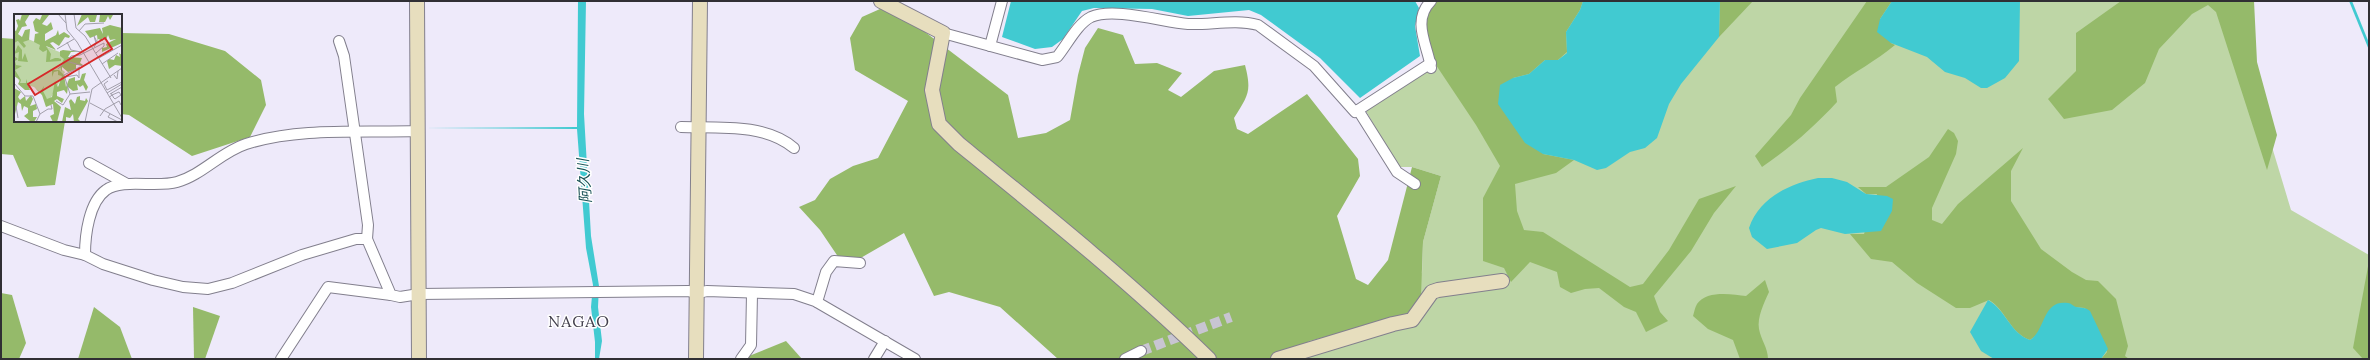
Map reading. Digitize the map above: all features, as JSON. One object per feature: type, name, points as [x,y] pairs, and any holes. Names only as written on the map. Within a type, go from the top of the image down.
[{"type":"street","points":[[417,1],[419,359]]},
{"type":"street","points":[[696,359],[698,293],[700,1]]},
{"type":"street","points":[[881,1],[943,33],[1042,60],[1057,57],[1084,22],[1092,17],[1113,14],[1188,24],[1248,23],[1258,26],[1314,66],[1355,112],[1431,66],[1423,42],[1421,22],[1426,3]]},
{"type":"street","points":[[990,46],[1002,1]]},
{"type":"street","points":[[943,33],[932,90],[939,124],[959,144],[1089,251],[1178,328],[1209,359]]},
{"type":"street","points":[[338,41],[344,56],[368,225],[367,239],[391,295]]},
{"type":"street","points":[[1358,110],[1397,172],[1414,184]]},
{"type":"street","points":[[681,127],[755,130],[787,142],[794,148]]},
{"type":"street","points":[[85,255],[94,204],[106,189],[119,184],[144,185],[177,182],[245,145],[288,135],[418,131]]},
{"type":"street","points":[[89,163],[126,184]]},
{"type":"street","points":[[1,226],[64,250],[85,255],[103,264],[153,280],[183,287],[208,289],[232,283],[302,255],[356,239],[367,239]]},
{"type":"street","points":[[817,302],[826,272],[834,261],[860,263]]},
{"type":"street","points":[[1278,359],[1392,324],[1412,320],[1432,292],[1502,281]]},
{"type":"street","points":[[281,359],[328,287],[400,297],[419,294],[688,291],[698,293],[794,294],[817,302],[915,359]]},
{"type":"street","points":[[741,359],[751,345],[752,294]]},
{"type":"street","points":[[874,359],[885,341]]},
{"type":"street","points":[[1126,359],[1142,351]]},
{"type":"green space","points":[[1434,1],[1583,1],[1580,10],[1566,32],[1567,52],[1558,60],[1545,60],[1529,74],[1513,78],[1543,154],[1574,160],[1556,173],[1515,184],[1517,211],[1524,230],[1543,232],[1630,287],[1643,284],[1669,250],[1699,199],[1736,186],[1714,213],[1691,251],[1654,296],[1660,312],[1668,321],[1646,332],[1636,312],[1624,307],[1599,288],[1585,289],[1571,293],[1560,287],[1557,272],[1530,262],[1511,282],[1504,268],[1483,261],[1483,198],[1500,166],[1476,125],[1436,65],[1430,51],[1424,19]]},
{"type":"green space","points":[[1537,1],[2228,1],[2291,210],[2369,255],[2369,359],[1247,359],[1422,273],[1423,242],[1441,176],[1412,167],[1398,167],[1366,111]]},
{"type":"green space","points":[[1720,1],[1753,1],[1719,37]]},
{"type":"green space","points":[[1867,1],[1892,1],[1880,19],[1891,43],[1895,45],[1835,87],[1837,102],[1801,137],[1762,167],[1755,156],[1791,115],[1800,98]]},
{"type":"green space","points":[[2121,1],[2254,1],[2257,62],[2277,135],[2267,170],[2216,12],[2208,5],[2192,14],[2159,49],[2145,83],[2112,110],[2064,119],[2048,99],[2076,71],[2076,33]]},
{"type":"green space","points":[[880,9],[900,13],[1008,95],[1018,138],[1046,133],[1070,120],[1078,75],[1085,48],[1098,28],[1123,35],[1135,64],[1157,63],[1182,73],[1168,90],[1181,97],[1214,71],[1245,65],[1248,81],[1247,93],[1243,104],[1234,118],[1237,129],[1248,134],[1307,94],[1358,159],[1360,176],[1337,216],[1356,279],[1368,285],[1388,260],[1412,167],[1441,176],[1423,242],[1421,296],[1405,316],[1309,341],[1287,359],[1058,359],[1000,307],[949,292],[934,296],[904,233],[845,267],[820,230],[799,207],[815,200],[830,179],[853,166],[878,158],[908,101],[855,70],[850,38],[862,17]]},
{"type":"green space","points":[[122,33],[169,34],[225,51],[261,80],[266,105],[250,137],[192,156],[129,115],[122,114]]},
{"type":"green space","points":[[1,38],[14,39],[14,122],[65,122],[55,185],[27,187],[13,155],[1,154]]},
{"type":"green space","points":[[1948,129],[1954,133],[1958,141],[1956,154],[1932,208],[1932,220],[1942,224],[1958,204],[2023,148],[2011,171],[2011,201],[2041,249],[2072,272],[2086,280],[2098,281],[2116,299],[2128,346],[2125,356],[2129,359],[2101,359],[2107,352],[2085,308],[2074,307],[2030,340],[2023,337],[2013,327],[2000,309],[1989,300],[1970,308],[1956,308],[1917,283],[1892,262],[1871,259],[1850,234],[1864,234],[1877,194],[1866,194],[1858,187],[1886,187],[1929,157]]},
{"type":"green space","points":[[2369,261],[2369,359],[2363,359],[2353,348]]},
{"type":"green space","points":[[1765,280],[1769,292],[1761,310],[1759,329],[1767,351],[1768,359],[1740,359],[1733,340],[1708,329],[1693,316],[1695,308],[1701,300],[1713,295],[1727,294],[1746,296]]},
{"type":"green space","points":[[1,293],[12,295],[26,343],[19,359],[1,359]]},
{"type":"green space","points":[[94,307],[120,327],[132,359],[78,359]]},
{"type":"green space","points":[[193,307],[220,316],[205,359],[194,359]]},
{"type":"green space","points":[[786,341],[802,359],[747,359],[749,356]]},
{"type":"water","name":"阿久川","points":[[578,1],[586,1],[584,114],[591,236],[599,286],[598,307],[602,341],[599,359],[595,359],[595,342],[591,307],[593,285],[586,248],[577,129],[424,128],[577,127]]},
{"type":"water","points":[[1011,1],[1415,1],[1419,8],[1415,26],[1420,56],[1360,98],[1320,58],[1261,15],[1249,10],[1188,16],[1152,9],[1094,8],[1082,11],[1063,39],[1052,47],[1035,49],[1002,37]]},
{"type":"water","points":[[1583,1],[1720,1],[1719,37],[1681,84],[1669,104],[1657,138],[1645,148],[1630,152],[1606,168],[1597,170],[1574,160],[1543,154],[1525,143],[1498,104],[1500,85],[1513,78],[1529,74],[1545,60],[1558,60],[1567,53],[1566,32],[1580,10]]},
{"type":"water","points":[[1892,1],[2020,1],[2019,61],[2005,78],[1987,88],[1981,88],[1965,78],[1945,72],[1927,57],[1891,43],[1877,32],[1880,19]]},
{"type":"water","points":[[2349,1],[2352,1],[2369,43],[2369,50]]},
{"type":"water","points":[[1818,178],[1832,178],[1847,182],[1866,194],[1887,196],[1893,199],[1892,211],[1881,231],[1845,234],[1821,228],[1797,243],[1767,249],[1752,237],[1749,228],[1760,208],[1776,194],[1796,184]]},
{"type":"water","points":[[1988,300],[1999,309],[2023,337],[2030,340],[2035,335],[2045,316],[2053,306],[2060,303],[2070,303],[2076,307],[2087,309],[2090,311],[2108,349],[2101,359],[1994,359],[1981,351],[1970,332]]},
{"type":"tunnel","points":[[1141,351],[1231,317]]},
{"type":"district","name":"NAGAO","points":[[579,321]]}]
